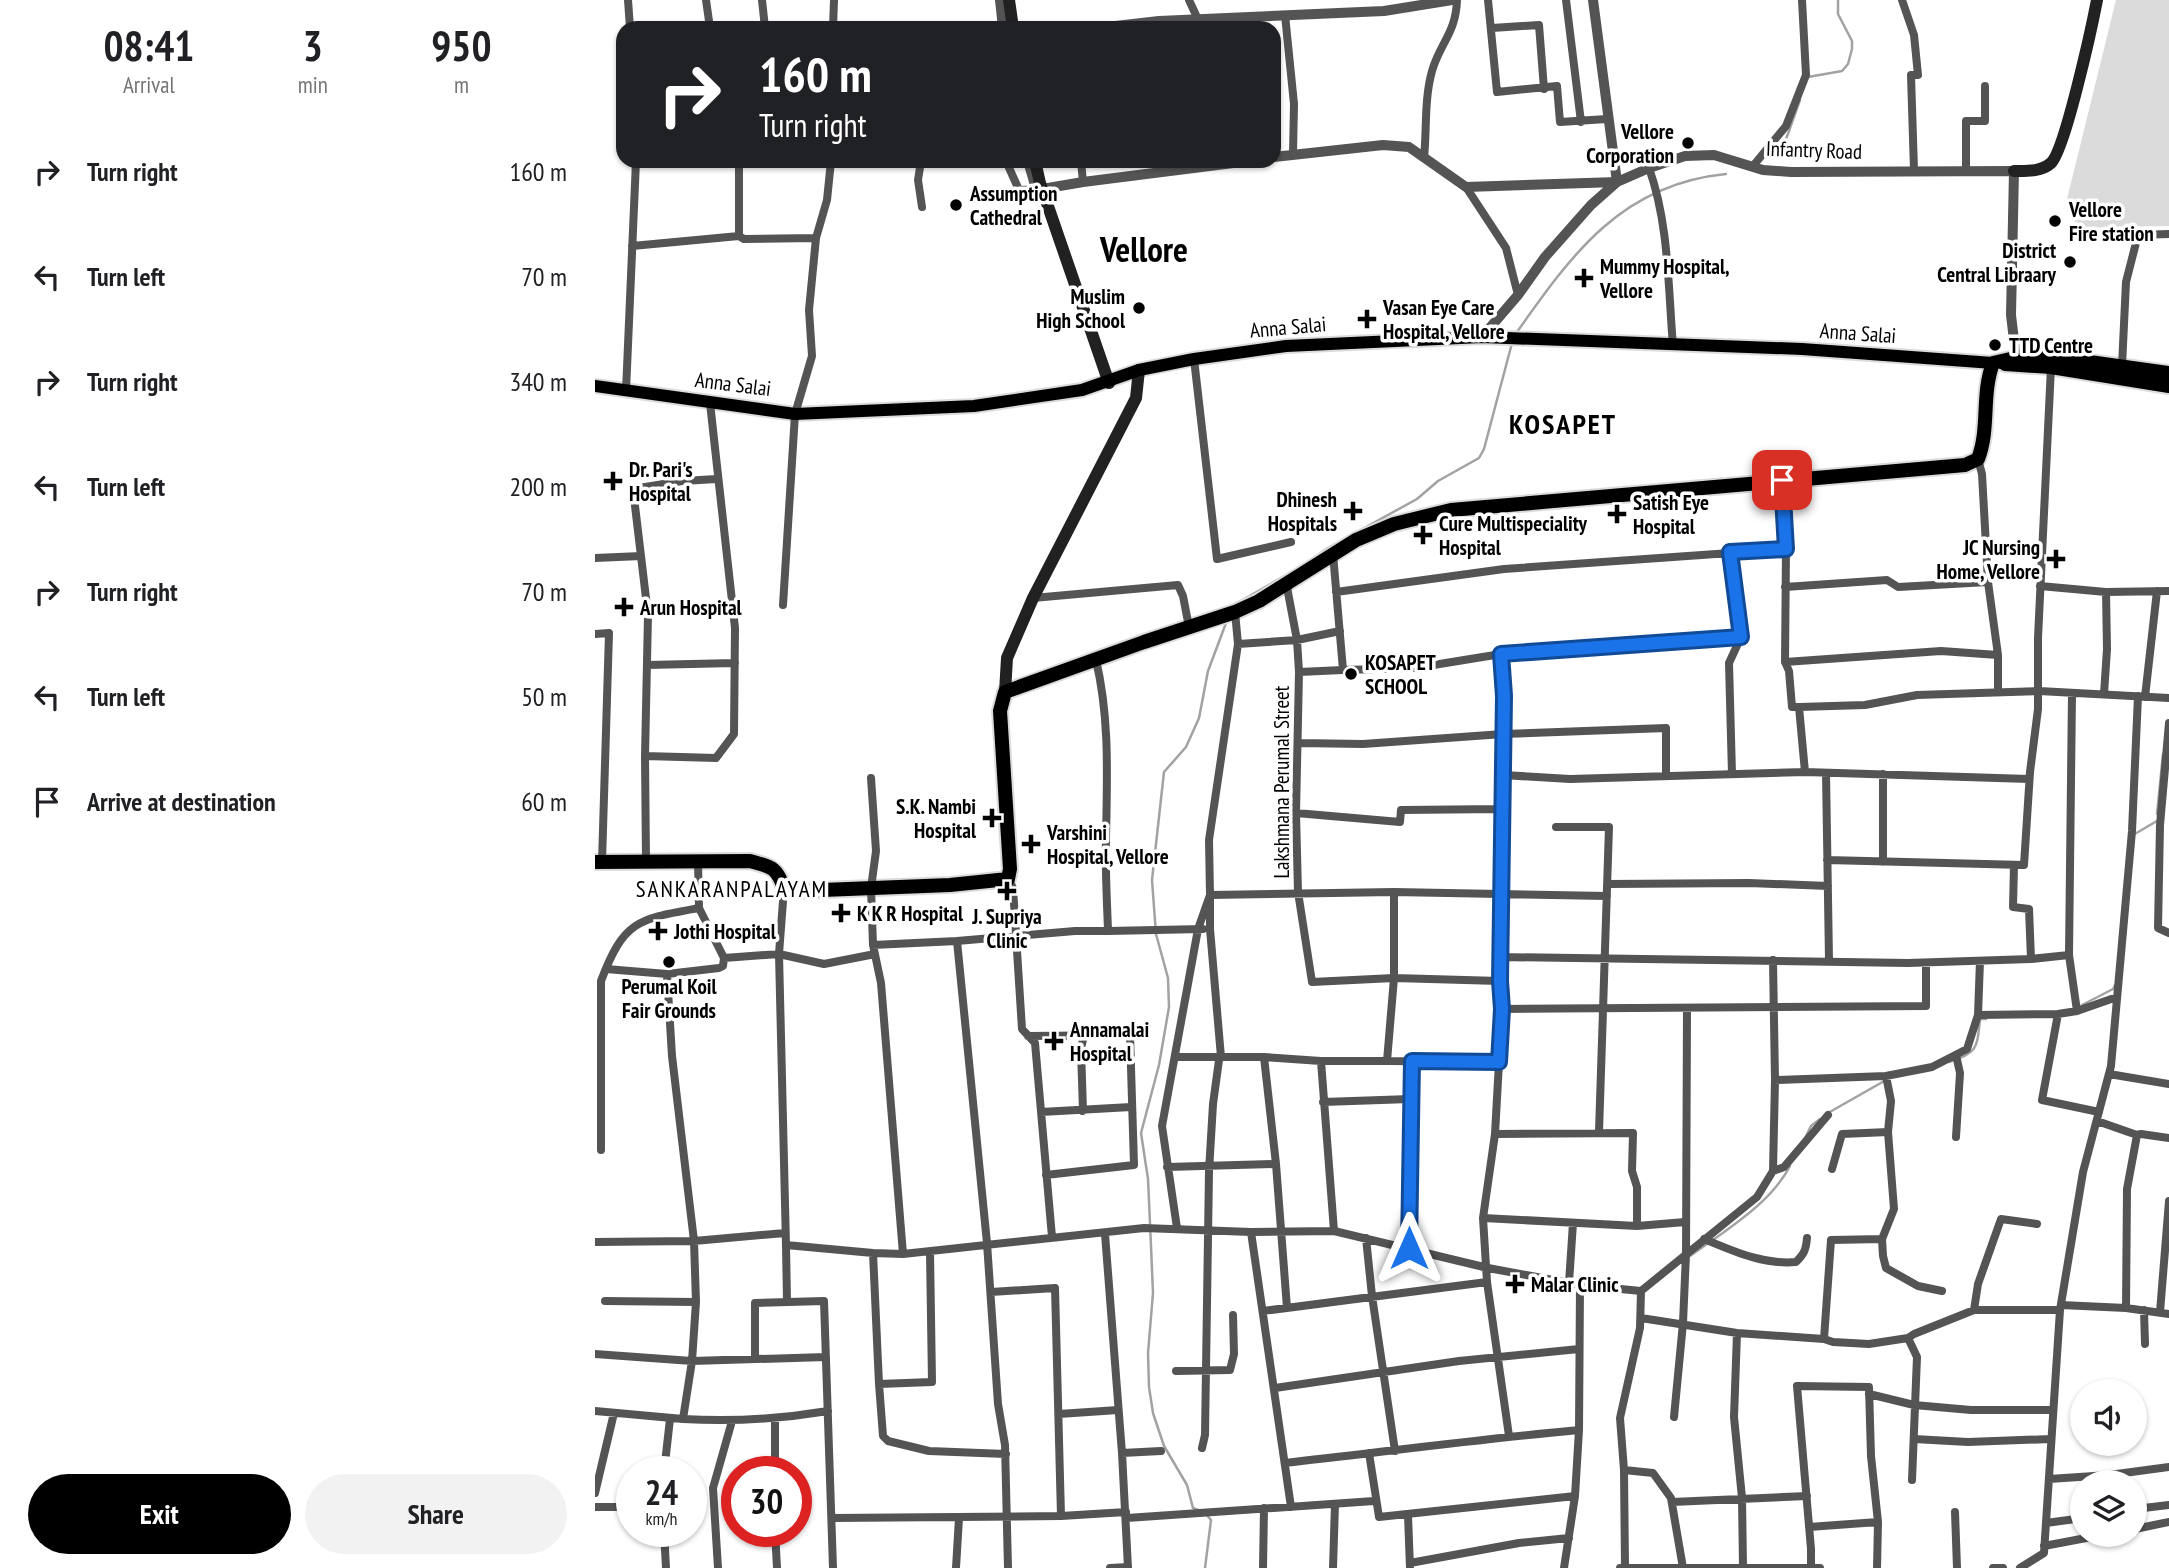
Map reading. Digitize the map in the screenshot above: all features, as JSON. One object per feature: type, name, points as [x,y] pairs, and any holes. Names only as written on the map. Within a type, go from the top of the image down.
[{"type":"highway","name":"Anna Salai","points":[[1993,363],[2032,354],[2169,373]]},
{"type":"highway","name":"Anna Salai","points":[[1993,363],[2051,367],[2169,386]]},
{"type":"highway","points":[[598,862],[750,861],[772,867],[784,888],[797,891],[972,884],[1008,879],[1010,869],[1000,711],[1005,692],[1235,612],[1259,601],[1333,552],[1394,524],[1451,510],[1965,465],[1978,459],[1984,443],[1986,382],[1993,363]]},
{"type":"main road","points":[[1009,0],[1012,21]]},
{"type":"main road","name":"Infantry Road","points":[[2014,171],[2038,170],[2051,163],[2063,140],[2097,0]]},
{"type":"main road","points":[[1036,168],[1109,383]]},
{"type":"main road","name":"Anna Salai","points":[[595,386],[795,414],[974,405],[1082,390],[1109,383],[1139,370],[1194,359],[1314,344],[1482,337],[1802,349],[1993,363]]},
{"type":"main road","points":[[1005,692],[1007,658],[1033,598],[1136,398],[1139,370]]},
{"type":"street","points":[[628,0],[630,21]]},
{"type":"street","points":[[706,0],[709,21]]},
{"type":"street","points":[[762,0],[764,21]]},
{"type":"street","points":[[833,21],[834,0]]},
{"type":"street","points":[[1000,0],[1002,21]]},
{"type":"street","points":[[1189,0],[1200,21]]},
{"type":"street","points":[[1229,21],[1285,15],[1384,11],[1452,0]]},
{"type":"street","points":[[1424,158],[1426,103],[1432,69],[1457,19],[1457,0]]},
{"type":"street","points":[[1488,0],[1497,92],[1557,86],[1560,122],[1607,119]]},
{"type":"street","points":[[1566,0],[1581,122]]},
{"type":"street","points":[[1466,187],[1617,182],[1593,0]]},
{"type":"street","points":[[1753,166],[1786,126],[1805,75],[1802,0]]},
{"type":"street","points":[[1902,0],[1914,35],[1918,75],[1911,75],[1914,170]]},
{"type":"street","points":[[1285,15],[1294,104],[1293,154]]},
{"type":"street","points":[[1492,29],[1539,25],[1544,89]]},
{"type":"street","points":[[1966,171],[1966,121],[1985,121],[1985,86]]},
{"type":"street","points":[[1281,156],[1383,145],[1409,147],[1466,187],[1506,248],[1518,295]]},
{"type":"street","name":"Infantry Road","points":[[1482,337],[1518,295],[1545,257],[1591,205],[1617,182],[1685,156],[1714,155],[1763,170],[1791,172],[2014,171]]},
{"type":"street","points":[[625,391],[636,168]]},
{"type":"street","points":[[739,168],[739,236]]},
{"type":"street","points":[[783,605],[795,414],[812,356],[809,310],[816,238],[827,200],[830,168]]},
{"type":"street","points":[[920,168],[918,180],[922,207]]},
{"type":"street","points":[[1009,168],[1019,190],[1182,168]]},
{"type":"street","points":[[1030,168],[1035,185],[1042,189]]},
{"type":"street","points":[[1082,168],[1083,182]]},
{"type":"street","points":[[1649,168],[1659,194],[1673,346]]},
{"type":"street","points":[[2014,171],[2011,316],[2016,357]]},
{"type":"street","points":[[2122,366],[2126,282],[2138,235],[2169,234]]},
{"type":"street","points":[[632,246],[739,236],[744,239],[816,238]]},
{"type":"street","points":[[1194,359],[1216,559],[1291,542]]},
{"type":"street","points":[[1827,860],[2024,865],[2029,779],[2039,691],[2040,586],[2051,367]]},
{"type":"street","points":[[645,756],[716,758],[734,734],[735,628],[711,403]]},
{"type":"street","points":[[1978,459],[1982,474],[1988,582],[1998,655],[1998,692]]},
{"type":"street","points":[[648,861],[645,756],[648,615],[632,489],[717,478]]},
{"type":"street","points":[[1782,480],[1786,549],[1785,662],[1789,671],[1792,707],[1865,705],[1917,695],[2039,691],[2169,698]]},
{"type":"street","points":[[1336,592],[1504,569],[1786,549]]},
{"type":"street","points":[[1333,552],[1343,670]]},
{"type":"street","points":[[1730,552],[1741,637],[1729,663],[1732,774]]},
{"type":"street","points":[[595,558],[641,556]]},
{"type":"street","points":[[1785,587],[1887,580],[1898,587],[1988,582]]},
{"type":"street","name":"Lakshmana Perumal Street","points":[[1286,582],[1297,640],[1299,672],[1296,813],[1298,892],[1312,982],[1394,978]]},
{"type":"street","points":[[1033,598],[1178,585],[1189,627]]},
{"type":"street","points":[[2040,586],[2106,592],[2169,591]]},
{"type":"street","points":[[2104,694],[2107,649],[2106,592]]},
{"type":"street","points":[[2020,1568],[2044,1553],[2061,1307],[2083,1172],[2109,1074],[2132,831],[2141,696],[2157,592]]},
{"type":"street","points":[[1202,1448],[1205,1435],[1213,1104],[1221,1057],[1210,929],[1209,840],[1238,644],[1235,612]]},
{"type":"street","points":[[1238,644],[1297,640],[1340,631]]},
{"type":"street","points":[[595,634],[609,633],[598,862]]},
{"type":"street","points":[[1299,672],[1415,668],[1501,654],[1741,637]]},
{"type":"street","points":[[1785,662],[1941,652],[1998,655]]},
{"type":"street","points":[[1501,654],[1504,696],[1500,957],[1502,1009],[1495,1134],[1483,1218],[1487,1282],[1509,1436]]},
{"type":"street","points":[[1096,660],[1104,694],[1108,761],[1108,931]]},
{"type":"street","points":[[646,665],[735,663]]},
{"type":"street","points":[[2072,693],[2069,955],[2077,1011]]},
{"type":"street","points":[[1799,707],[1805,772]]},
{"type":"street","points":[[2169,723],[2160,825],[2158,928],[2169,933]]},
{"type":"street","points":[[1299,743],[1389,743],[1503,734],[1666,728],[1666,776]]},
{"type":"street","points":[[1503,775],[1570,779],[1826,772],[2029,779]]},
{"type":"street","points":[[1826,772],[1829,960]]},
{"type":"street","points":[[1883,774],[1883,862]]},
{"type":"street","points":[[871,778],[876,851],[871,888],[874,950],[881,983],[904,1254]]},
{"type":"street","points":[[1296,813],[1401,822],[1401,810],[1501,809]]},
{"type":"street","points":[[1556,827],[1609,827],[1599,1132]]},
{"type":"street","points":[[605,969],[667,974],[723,966],[724,958],[699,908],[696,861]]},
{"type":"street","points":[[2014,865],[2014,907],[2029,909],[2031,959]]},
{"type":"street","points":[[1008,879],[1013,888],[1021,1029],[1035,1043],[1052,1237]]},
{"type":"street","points":[[1608,884],[1749,883],[1828,886]]},
{"type":"street","points":[[784,888],[779,954],[787,1302]]},
{"type":"street","points":[[1210,895],[1394,892],[1607,896]]},
{"type":"street","points":[[1387,1061],[1394,978],[1394,892]]},
{"type":"street","points":[[1177,1228],[1162,1126],[1198,929],[1210,895]]},
{"type":"street","points":[[600,1150],[601,981],[605,969],[618,942],[628,931],[644,921],[699,908]]},
{"type":"street","points":[[724,958],[779,954],[824,964],[874,950],[1017,936],[1075,931],[1210,929]]},
{"type":"street","points":[[957,942],[987,1243],[998,1404],[1006,1454],[1008,1568]]},
{"type":"street","points":[[1500,957],[1926,962],[2031,959],[2069,955]]},
{"type":"street","points":[[786,1245],[904,1254],[1144,1228],[1251,1232],[1334,1231],[1488,1268],[1580,1285],[1641,1291],[1757,1197],[1773,1171],[1773,960]]},
{"type":"street","points":[[1775,1080],[1886,1076],[1932,1067],[1967,1049],[1978,1015],[1980,961]]},
{"type":"street","points":[[1502,1009],[1926,1006],[1926,962]]},
{"type":"street","points":[[667,974],[672,1056],[694,1241],[696,1303],[692,1361],[683,1419]]},
{"type":"street","points":[[1394,978],[1500,981]]},
{"type":"street","points":[[1978,1015],[2058,1014],[2077,1011],[2117,997]]},
{"type":"street","points":[[1674,1417],[1686,1254],[1686,1009]]},
{"type":"street","points":[[2058,1014],[2042,1100],[2098,1116],[2137,1135],[2169,1138]]},
{"type":"street","points":[[1028,1035],[1130,1035],[1134,1165],[1046,1175]]},
{"type":"street","points":[[1083,1111],[1081,1049],[1084,1035]]},
{"type":"street","points":[[1956,1055],[1960,1073],[1956,1137]]},
{"type":"street","points":[[1175,1057],[1264,1056],[1321,1060],[1499,1062]]},
{"type":"street","points":[[1264,1056],[1287,1307]]},
{"type":"street","points":[[1321,1060],[1334,1231]]},
{"type":"street","points":[[1409,1248],[1412,1061]]},
{"type":"street","points":[[2109,1074],[2169,1084]]},
{"type":"street","points":[[1886,1076],[1891,1101],[1888,1132],[1894,1209],[1882,1239],[1883,1256],[1887,1268],[1918,1286],[1942,1291]]},
{"type":"street","points":[[1323,1102],[1410,1099]]},
{"type":"street","points":[[1041,1112],[1131,1107]]},
{"type":"street","points":[[1773,1171],[1784,1167],[1828,1115]]},
{"type":"street","points":[[1832,1169],[1842,1134],[1888,1132]]},
{"type":"street","points":[[1495,1134],[1633,1133],[1632,1171],[1637,1187],[1637,1226]]},
{"type":"street","points":[[2126,1308],[2127,1189],[2137,1135]]},
{"type":"street","points":[[1167,1167],[1276,1164]]},
{"type":"street","points":[[1641,1318],[1737,1333],[1869,1343],[1908,1338],[1974,1310],[2126,1308],[2164,1313],[2169,1202]]},
{"type":"street","points":[[1483,1218],[1637,1226],[1685,1222]]},
{"type":"street","points":[[1974,1310],[1978,1284],[2001,1219],[2037,1224]]},
{"type":"street","points":[[1569,1283],[1573,1223]]},
{"type":"street","points":[[1251,1232],[1291,1507]]},
{"type":"street","points":[[595,1242],[694,1241],[785,1233]]},
{"type":"street","points":[[1105,1234],[1128,1568],[1111,1568]]},
{"type":"street","points":[[1366,1238],[1395,1451]]},
{"type":"street","points":[[1704,1239],[1745,1256],[1784,1263],[1796,1262],[1802,1256],[1806,1250],[1807,1238]]},
{"type":"street","points":[[1824,1339],[1832,1240],[1882,1239]]},
{"type":"street","points":[[880,1384],[932,1382],[930,1252]]},
{"type":"street","points":[[873,1253],[883,1436],[888,1441],[929,1451],[1006,1454]]},
{"type":"street","points":[[1263,1311],[1487,1282]]},
{"type":"street","points":[[1564,1568],[1575,1496],[1579,1430],[1580,1285]]},
{"type":"street","points":[[991,1292],[1055,1288],[1061,1516]]},
{"type":"street","points":[[1625,1567],[1624,1470],[1620,1418],[1641,1318],[1641,1291]]},
{"type":"street","points":[[604,1301],[696,1303]]},
{"type":"street","points":[[755,1358],[755,1303],[824,1301],[833,1568]]},
{"type":"street","points":[[2144,1310],[2145,1344]]},
{"type":"street","points":[[1176,1371],[1230,1370],[1234,1353],[1233,1315]]},
{"type":"street","points":[[1737,1333],[1734,1417],[1742,1498],[1743,1567]]},
{"type":"street","points":[[1908,1338],[1917,1357],[1912,1480]]},
{"type":"street","points":[[1275,1388],[1459,1361],[1579,1349]]},
{"type":"street","points":[[595,1354],[692,1361],[826,1357]]},
{"type":"street","points":[[1811,1568],[1797,1386],[1869,1387],[1871,1456],[1878,1522],[1877,1568]]},
{"type":"street","points":[[1869,1394],[1914,1405],[1971,1410],[2053,1410]]},
{"type":"street","points":[[1059,1414],[1118,1410]]},
{"type":"street","points":[[595,1411],[670,1419],[731,1421],[775,1419],[828,1411]]},
{"type":"street","points":[[595,1493],[614,1413]]},
{"type":"street","points":[[666,1456],[670,1419]]},
{"type":"street","points":[[775,1419],[775,1456]]},
{"type":"street","points":[[718,1568],[713,1488],[731,1421]]},
{"type":"street","points":[[1285,1463],[1579,1430]]},
{"type":"street","points":[[1914,1439],[1968,1442],[2052,1439]]},
{"type":"street","points":[[1122,1453],[1161,1451]]},
{"type":"street","points":[[1369,1453],[1374,1501],[1379,1517],[1575,1496]]},
{"type":"street","points":[[2049,1479],[2169,1467]]},
{"type":"street","points":[[1624,1470],[1653,1473],[1672,1502],[1683,1568]]},
{"type":"street","points":[[1672,1502],[1807,1496]]},
{"type":"street","points":[[832,1518],[1198,1515],[1230,1510],[1374,1501]]},
{"type":"street","points":[[1333,1568],[1335,1504]]},
{"type":"street","points":[[2147,1508],[2169,1506]]},
{"type":"street","points":[[595,1507],[616,1507]]},
{"type":"street","points":[[1263,1568],[1264,1508]]},
{"type":"street","points":[[1955,1512],[1957,1568]]},
{"type":"street","points":[[1408,1515],[1410,1566],[1519,1543],[1569,1538]]},
{"type":"street","points":[[955,1568],[959,1518]]},
{"type":"street","points":[[2046,1523],[2070,1520]]},
{"type":"street","points":[[1809,1527],[1878,1522]]},
{"type":"street","points":[[2147,1526],[2169,1522]]},
{"type":"street","points":[[2044,1546],[2070,1541]]},
{"type":"street","points":[[665,1547],[666,1568]]},
{"type":"street","points":[[776,1547],[777,1568]]},
{"type":"street","points":[[1619,1568],[1820,1568]]},
{"type":"street","points":[[1993,1568],[2003,1568]]},
{"type":"shaded area","points":[[2116,0],[2169,0],[2169,226],[2078,228],[2066,203]]},
{"type":"waterway","points":[[1808,77],[1842,71],[1848,64],[1852,41],[1838,14],[1838,0]]},
{"type":"waterway","points":[[1767,157],[1785,142],[1800,100]]},
{"type":"waterway","points":[[1517,332],[1580,250],[1629,208],[1657,192],[1689,180],[1726,174]]},
{"type":"waterway","points":[[1305,564],[1328,548],[1417,499],[1438,481],[1479,458],[1484,449],[1512,343]]},
{"type":"waterway","points":[[1232,606],[1302,566]]},
{"type":"waterway","points":[[1201,1511],[1193,1508],[1187,1485],[1164,1446],[1153,1413],[1148,1353],[1153,1293],[1151,1246],[1148,1179],[1141,1133],[1159,1065],[1169,1007],[1168,978],[1156,934],[1152,880],[1164,772],[1186,747],[1199,718],[1208,671],[1226,623]]},
{"type":"waterway","points":[[2157,814],[2163,754]]},
{"type":"waterway","points":[[2133,835],[2157,821]]},
{"type":"waterway","points":[[2082,1005],[2113,989],[2115,985]]},
{"type":"waterway","points":[[1949,1062],[1971,1052],[1977,1043],[1980,1019],[1986,1019]]},
{"type":"waterway","points":[[1828,1113],[1886,1080]]},
{"type":"waterway","points":[[1805,1138],[1811,1126],[1820,1119]]},
{"type":"waterway","points":[[1713,1240],[1766,1198],[1790,1166]]},
{"type":"waterway","points":[[1690,1256],[1707,1244]]},
{"type":"waterway","points":[[1205,1568],[1211,1520],[1206,1514]]},
{"type":"place","name":"Vellore Corporation","points":[[1688,143]]},
{"type":"place","name":"Assumption Cathedral","points":[[956,205]]},
{"type":"place","name":"Vellore Fire station","points":[[2055,221]]},
{"type":"place","name":"District Central Libraary","points":[[2070,262]]},
{"type":"place","name":"Mummy Hospital, Vellore","points":[[1584,278]]},
{"type":"place","name":"Muslim High School","points":[[1139,308]]},
{"type":"place","name":"Vasan Eye Care Hospital, Vellore","points":[[1367,319]]},
{"type":"place","name":"TTD Centre","points":[[1995,345]]},
{"type":"place","name":"Dr. Pari's Hospital","points":[[613,481]]},
{"type":"place","name":"Dhinesh Hospitals","points":[[1353,511]]},
{"type":"place","name":"Satish Eye Hospital","points":[[1617,514]]},
{"type":"place","name":"Cure Multispeciality Hospital","points":[[1423,535]]},
{"type":"place","name":"JC Nursing Home, Vellore","points":[[2056,559]]},
{"type":"place","name":"Arun Hospital","points":[[624,607]]},
{"type":"place","name":"KOSAPET SCHOOL","points":[[1351,674]]},
{"type":"place","name":"S.K. Nambi Hospital","points":[[992,818]]},
{"type":"place","name":"Varshini Hospital, Vellore","points":[[1031,844]]},
{"type":"place","name":"J. Supriya Clinic","points":[[1007,891]]},
{"type":"place","name":"K K R Hospital","points":[[841,913]]},
{"type":"place","name":"Jothi Hospital","points":[[658,931]]},
{"type":"place","name":"Perumal Koil Fair Grounds","points":[[669,962]]},
{"type":"place","name":"Annamalai Hospital","points":[[1054,1041]]},
{"type":"place","name":"Malar Clinic","points":[[1515,1284]]},
{"type":"district","name":"Vellore","points":[[1144,249]]},
{"type":"district","name":"KOSAPET","points":[[1563,423]]},
{"type":"district","name":"SANKARANPALAYAM","points":[[732,888]]},
{"type":"route","points":[[1409,1248],[1412,1061],[1499,1062],[1502,1009],[1501,809],[1504,696],[1501,654],[1741,637],[1730,552],[1786,549],[1782,480]]}]
